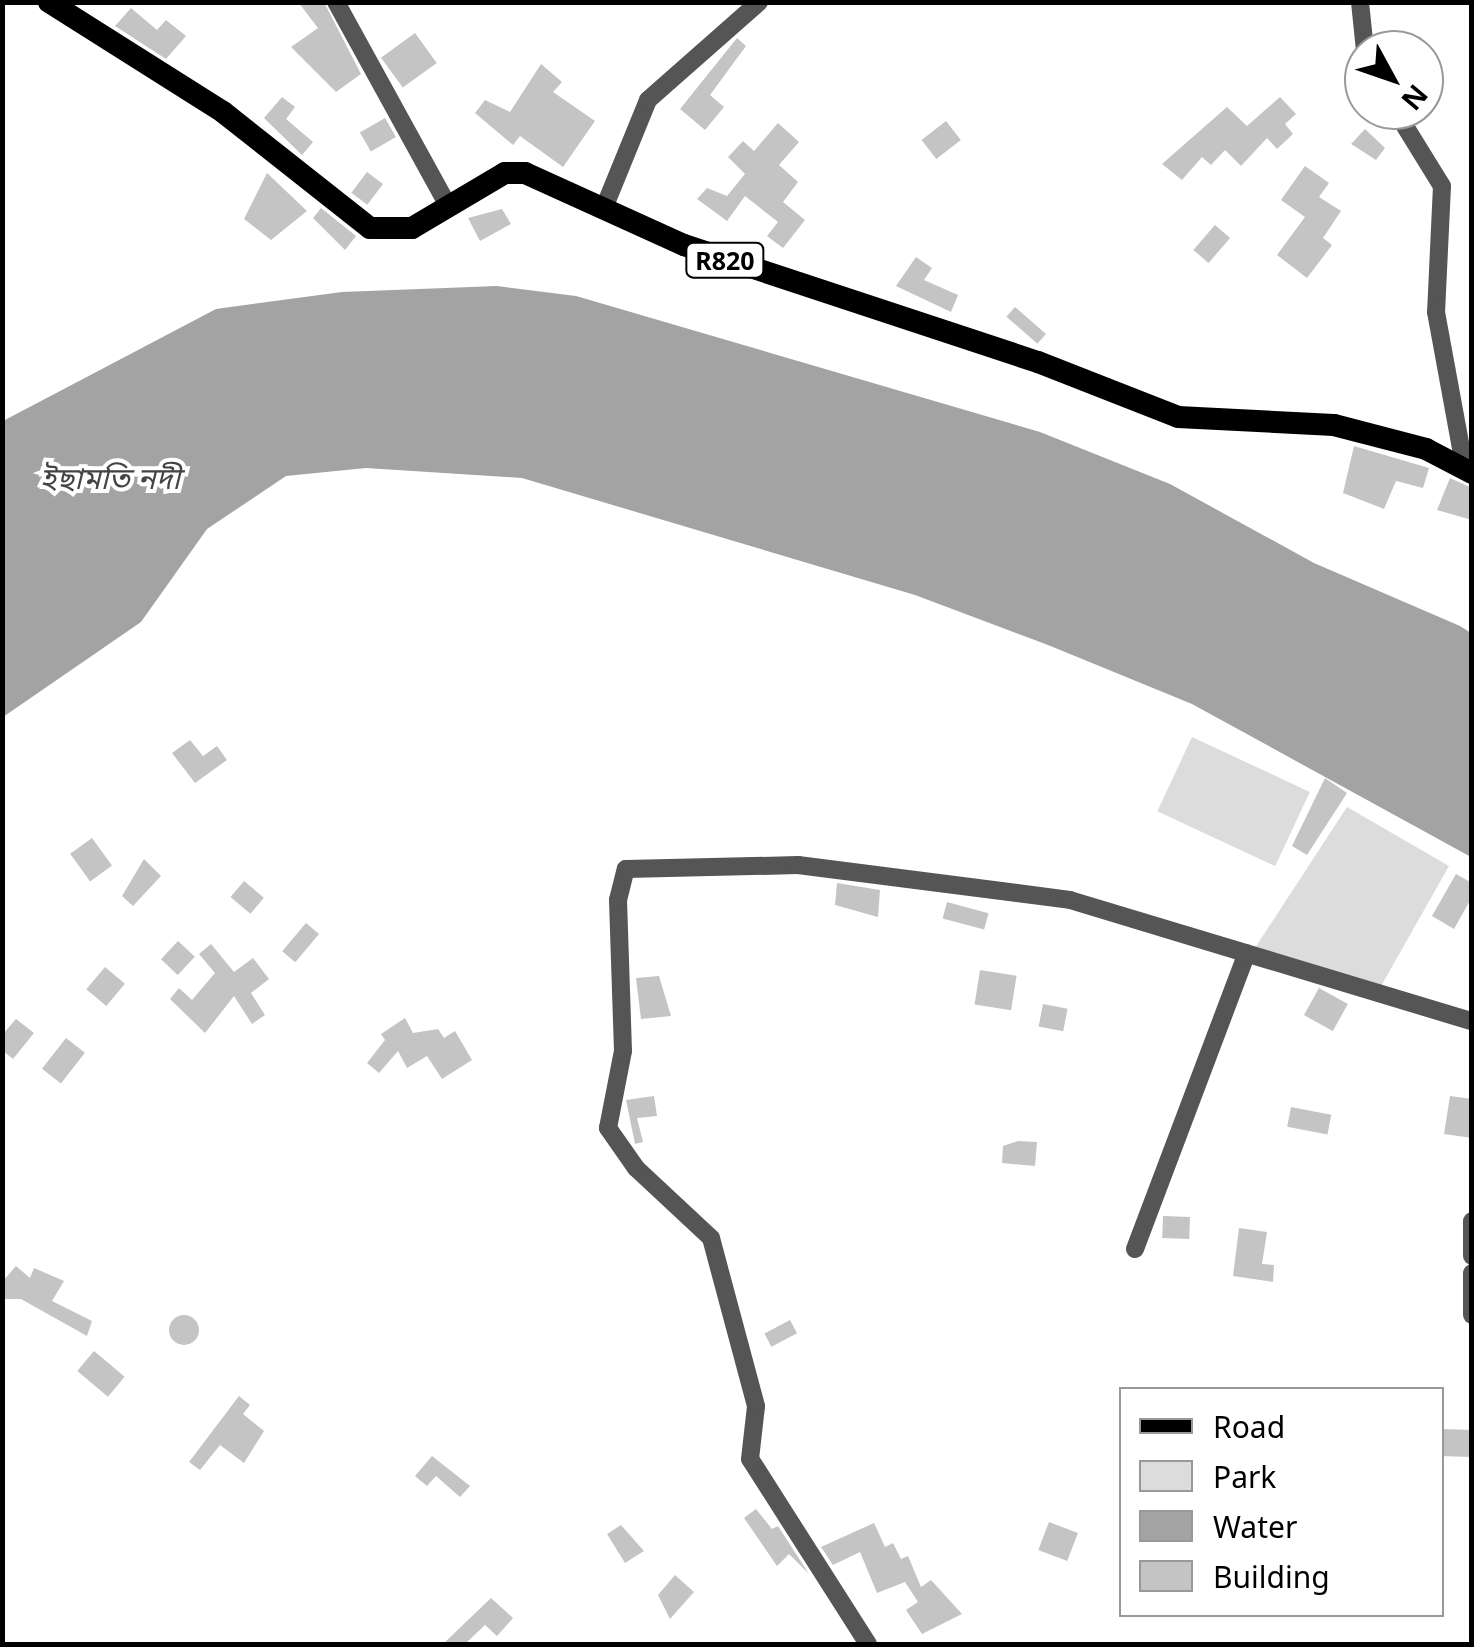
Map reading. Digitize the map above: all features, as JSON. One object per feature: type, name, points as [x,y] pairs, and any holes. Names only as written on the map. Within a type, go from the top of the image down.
[{"type":"main road","name":"R820","points":[[48,2],[223,112],[370,228],[412,228],[506,174],[525,173],[750,269],[1038,362],[1178,417],[1334,425],[1426,449],[1469,472]]},
{"type":"street","points":[[336,2],[448,206]]},
{"type":"street","points":[[604,208],[648,100],[759,2]]},
{"type":"street","points":[[1360,2],[1363,30]]},
{"type":"street","points":[[1407,130],[1442,186],[1436,312],[1469,472]]},
{"type":"street","points":[[868,1644],[750,1459],[756,1406],[712,1238],[636,1168],[608,1128],[623,1051],[618,900],[626,869],[798,865],[903,873],[1070,900],[1472,1021]]},
{"type":"street","points":[[1135,1249],[1247,954]]},
{"type":"street","points":[[1472,1221],[1472,1256]]},
{"type":"street","points":[[1472,1273],[1472,1315]]},
{"type":"green space","points":[[1192,737],[1310,792],[1275,866],[1157,811]]},
{"type":"green space","points":[[1347,807],[1449,866],[1380,988],[1251,954]]},
{"type":"water","name":"ইছামতি নদী","points":[[497,286],[576,296],[1040,432],[1170,484],[1314,563],[1460,626],[1471,633],[1471,857],[1192,704],[1048,645],[915,595],[522,478],[366,468],[286,476],[207,529],[141,622],[3,717],[3,421],[216,309],[342,292]]},
{"type":"building","points":[[298,2],[324,2],[361,74],[336,92],[291,47],[318,28]]},
{"type":"building","points":[[131,8],[157,30],[166,20],[186,36],[166,59],[115,26]]},
{"type":"building","points":[[415,33],[437,63],[403,88],[381,58]]},
{"type":"building","points":[[737,38],[746,46],[710,95],[724,107],[705,130],[680,109]]},
{"type":"building","points":[[541,64],[562,82],[553,92],[595,121],[563,167],[520,136],[513,145],[475,113],[485,100],[510,112]]},
{"type":"building","points":[[282,97],[295,107],[286,119],[313,142],[302,155],[264,118]]},
{"type":"building","points":[[1280,97],[1296,114],[1285,124],[1293,134],[1277,149],[1267,138],[1241,166],[1225,150],[1211,165],[1202,157],[1182,180],[1162,164],[1227,107],[1247,126]]},
{"type":"building","points":[[385,118],[396,137],[371,152],[360,132]]},
{"type":"building","points":[[946,121],[961,140],[936,159],[922,140]]},
{"type":"building","points":[[778,123],[799,142],[779,165],[798,182],[783,202],[805,220],[783,248],[767,236],[778,222],[745,196],[727,221],[697,199],[707,188],[727,196],[745,174],[728,157],[743,141],[754,151]]},
{"type":"building","points":[[1366,130],[1385,148],[1376,160],[1351,144]]},
{"type":"building","points":[[1305,166],[1329,183],[1319,197],[1341,211],[1323,238],[1332,245],[1307,278],[1277,255],[1305,217],[1281,200]]},
{"type":"building","points":[[367,172],[383,184],[367,205],[351,193]]},
{"type":"building","points":[[267,173],[307,211],[271,240],[244,219]]},
{"type":"building","points":[[321,208],[356,236],[345,250],[313,218]]},
{"type":"building","points":[[502,209],[511,224],[480,241],[468,218]]},
{"type":"building","points":[[1215,225],[1230,238],[1208,263],[1193,250]]},
{"type":"building","points":[[916,257],[932,268],[924,280],[958,295],[951,312],[896,286]]},
{"type":"building","points":[[1015,307],[1046,334],[1037,344],[1006,317]]},
{"type":"building","points":[[1354,446],[1429,468],[1423,488],[1396,481],[1384,509],[1343,493]]},
{"type":"building","points":[[1450,478],[1472,488],[1472,520],[1437,510]]},
{"type":"building","points":[[190,740],[203,756],[217,746],[227,760],[195,783],[172,753]]},
{"type":"building","points":[[1325,778],[1347,793],[1307,855],[1292,846]]},
{"type":"building","points":[[92,838],[112,866],[90,881],[70,854]]},
{"type":"building","points":[[144,859],[161,876],[133,906],[122,896]]},
{"type":"building","points":[[1456,874],[1472,883],[1472,897],[1454,929],[1432,916]]},
{"type":"building","points":[[244,881],[264,898],[250,914],[231,897]]},
{"type":"building","points":[[837,883],[880,890],[878,917],[835,905]]},
{"type":"building","points":[[947,902],[989,913],[984,930],[943,918]]},
{"type":"building","points":[[306,923],[319,934],[295,962],[282,951]]},
{"type":"building","points":[[178,941],[195,957],[178,975],[161,959]]},
{"type":"building","points":[[211,944],[234,972],[253,958],[269,979],[251,993],[265,1015],[252,1024],[234,996],[205,1033],[170,999],[179,988],[192,1000],[215,973],[199,954]]},
{"type":"building","points":[[105,967],[125,984],[106,1006],[86,989]]},
{"type":"building","points":[[980,970],[1017,976],[1011,1010],[975,1005]]},
{"type":"building","points":[[659,976],[671,1016],[641,1019],[636,978]]},
{"type":"building","points":[[1319,988],[1348,1004],[1333,1031],[1304,1015]]},
{"type":"building","points":[[1043,1004],[1068,1009],[1063,1031],[1039,1027]]},
{"type":"building","points":[[405,1018],[413,1033],[438,1029],[444,1038],[455,1031],[472,1060],[442,1079],[427,1056],[407,1068],[398,1051],[379,1073],[367,1063],[385,1040],[381,1034]]},
{"type":"building","points":[[16,1019],[34,1033],[13,1059],[2,1050],[2,1035]]},
{"type":"building","points":[[66,1038],[85,1053],[61,1084],[42,1069]]},
{"type":"building","points":[[654,1096],[657,1116],[637,1118],[643,1142],[635,1144],[626,1100]]},
{"type":"building","points":[[1450,1096],[1472,1099],[1472,1138],[1444,1134]]},
{"type":"building","points":[[1291,1107],[1331,1115],[1327,1134],[1287,1127]]},
{"type":"building","points":[[1018,1141],[1037,1142],[1035,1166],[1002,1163],[1003,1146]]},
{"type":"building","points":[[1163,1216],[1190,1217],[1189,1239],[1162,1238]]},
{"type":"building","points":[[1239,1228],[1267,1232],[1262,1264],[1274,1265],[1273,1282],[1233,1276]]},
{"type":"building","points":[[16,1266],[30,1278],[34,1268],[64,1281],[52,1301],[92,1321],[87,1336],[21,1299],[2,1299],[2,1282]]},
{"type":"building","points":[[184,1315],[195,1319],[199,1330],[195,1341],[184,1345],[173,1341],[169,1330],[173,1319]]},
{"type":"building","points":[[790,1320],[797,1333],[771,1347],[764,1334]]},
{"type":"building","points":[[94,1351],[125,1377],[108,1397],[77,1371]]},
{"type":"building","points":[[239,1396],[250,1405],[243,1414],[264,1431],[244,1463],[220,1445],[200,1470],[189,1462]]},
{"type":"building","points":[[1444,1429],[1472,1430],[1471,1457],[1444,1456]]},
{"type":"building","points":[[432,1456],[470,1486],[460,1497],[436,1476],[427,1486],[415,1476]]},
{"type":"building","points":[[756,1509],[772,1529],[778,1526],[809,1574],[789,1554],[777,1566],[744,1518]]},
{"type":"building","points":[[1049,1522],[1078,1533],[1067,1561],[1038,1550]]},
{"type":"building","points":[[874,1523],[885,1547],[893,1543],[901,1559],[908,1556],[921,1587],[931,1580],[962,1614],[922,1634],[906,1610],[918,1602],[905,1582],[877,1593],[860,1552],[833,1565],[821,1547]]},
{"type":"building","points":[[621,1525],[644,1551],[625,1563],[607,1534]]},
{"type":"building","points":[[675,1575],[694,1592],[670,1619],[658,1595]]},
{"type":"building","points":[[491,1598],[513,1618],[497,1636],[485,1625],[465,1644],[443,1644]]}]
